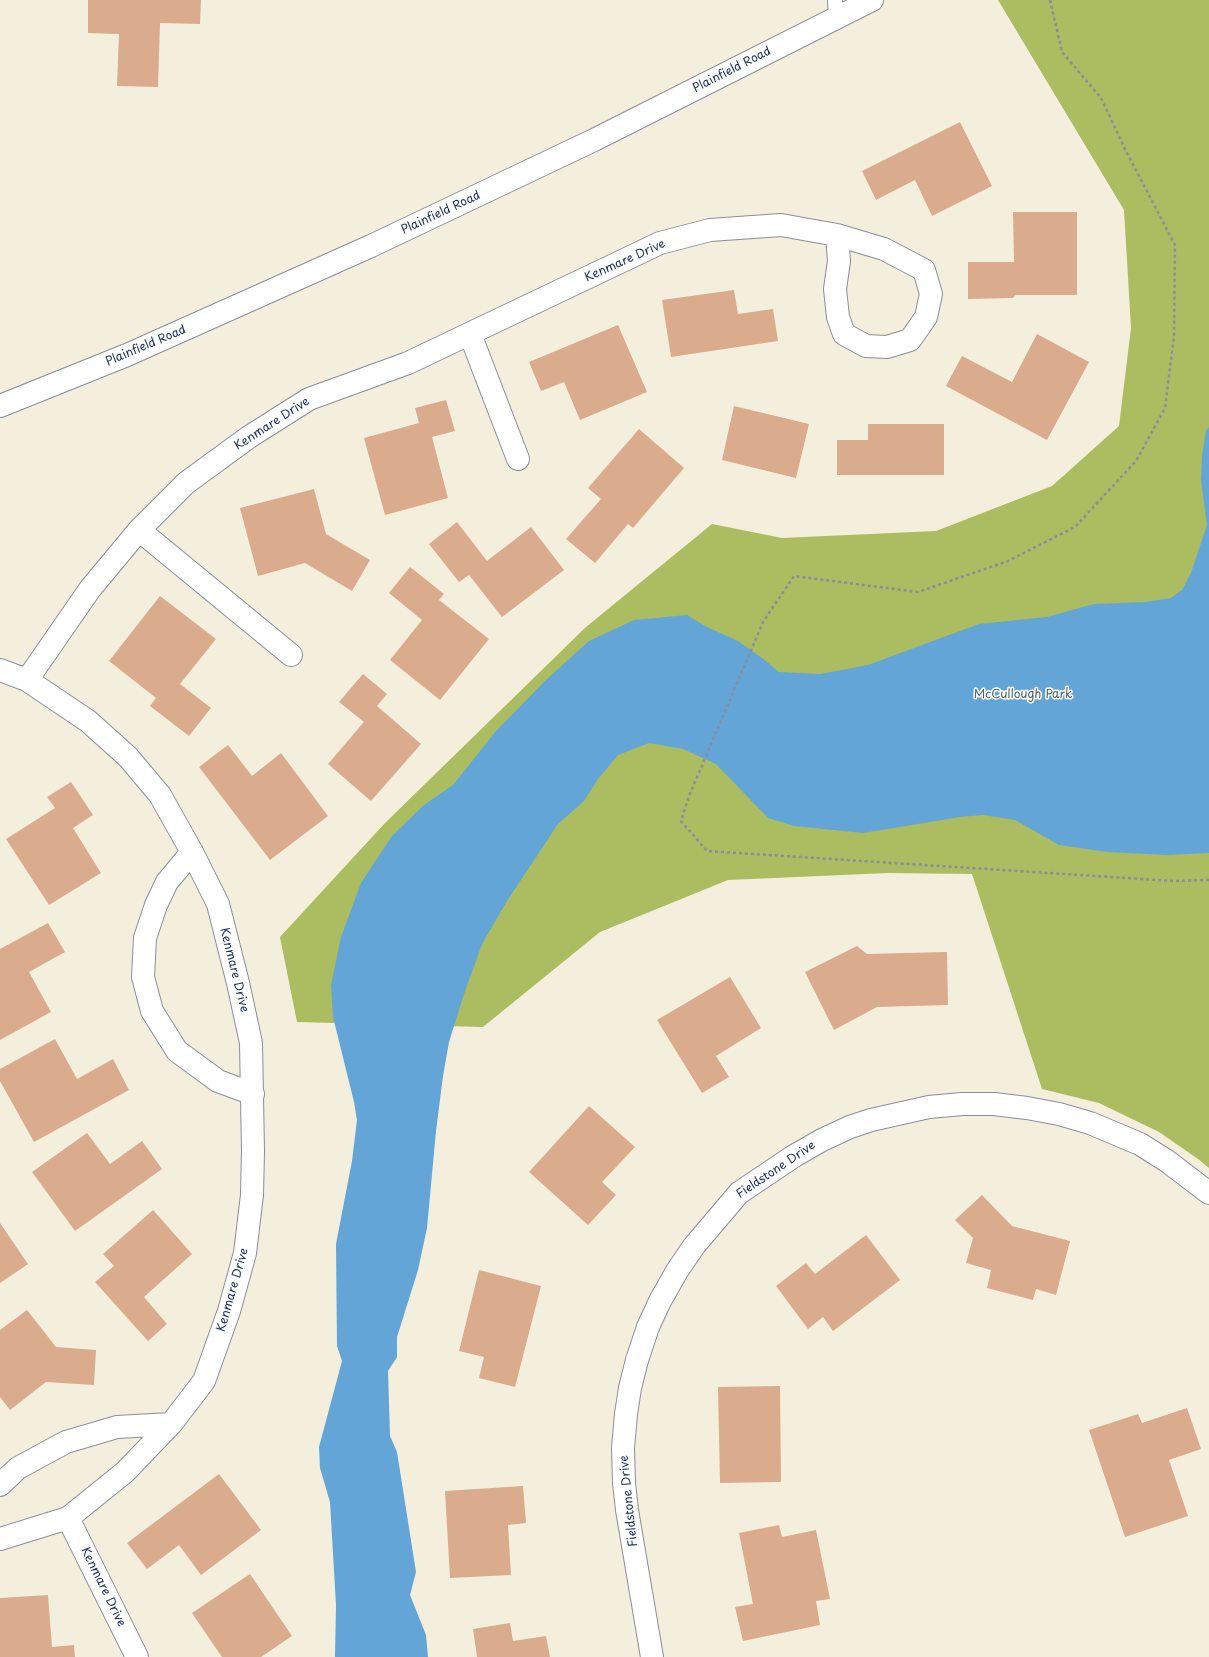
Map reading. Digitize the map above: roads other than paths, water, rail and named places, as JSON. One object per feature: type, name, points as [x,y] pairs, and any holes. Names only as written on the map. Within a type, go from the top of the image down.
[{"type":"street","name":"Plainfield Road","points":[[0,406],[128,355],[371,246],[594,140],[836,9],[872,0]]},
{"type":"street","name":"Kenmare Drive","points":[[27,680],[90,589],[139,530],[186,484],[249,437],[309,399],[408,363],[660,243],[710,230],[781,225],[837,235],[884,249],[924,270],[931,294],[926,318],[910,340],[887,347],[866,346],[844,334],[838,317],[835,289],[839,261],[837,235]]},
{"type":"street","points":[[470,334],[518,459]]},
{"type":"street","points":[[139,530],[291,655]]},
{"type":"street","name":"Kenmare Drive","points":[[0,670],[27,680],[88,721],[128,757],[160,795],[192,852],[218,904],[238,983],[251,1043],[253,1094],[252,1195],[244,1253],[229,1311],[204,1381],[171,1424],[125,1472],[68,1518],[0,1539]]},
{"type":"street","points":[[192,852],[167,882],[156,905],[145,938],[143,977],[152,1011],[177,1051],[218,1081],[253,1094]]},
{"type":"street","name":"Fieldstone Drive","points":[[652,1657],[627,1510],[624,1483],[623,1448],[630,1388],[648,1326],[660,1301],[694,1246],[739,1193],[794,1156],[822,1140],[871,1120],[929,1107],[994,1104],[1059,1114],[1090,1123],[1140,1144],[1167,1161],[1209,1194]]},
{"type":"street","points":[[0,1485],[18,1468],[66,1442],[117,1427],[171,1424]]},
{"type":"street","name":"Kenmare Drive","points":[[68,1518],[137,1657]]},
{"type":"water","points":[[1209,427],[1209,853],[1166,855],[1107,852],[1059,845],[1015,820],[983,815],[960,817],[863,833],[794,826],[768,818],[716,764],[683,749],[649,743],[618,755],[598,779],[584,801],[558,824],[507,901],[482,944],[449,1042],[436,1131],[427,1228],[418,1270],[397,1337],[397,1357],[388,1371],[390,1436],[397,1452],[416,1572],[410,1595],[426,1635],[428,1657],[335,1657],[336,1605],[330,1502],[320,1468],[319,1447],[342,1361],[337,1346],[336,1244],[352,1161],[357,1120],[333,1017],[331,985],[341,937],[361,883],[392,836],[424,805],[453,785],[496,731],[547,679],[589,641],[634,620],[687,615],[705,626],[738,641],[779,672],[820,674],[868,665],[979,624],[1047,617],[1094,604],[1145,602],[1171,598],[1182,590],[1191,573],[1207,525],[1201,480],[1202,456],[1206,431]]},
{"type":"park label","name":"McCullough Park","points":[[1023,695]]}]
